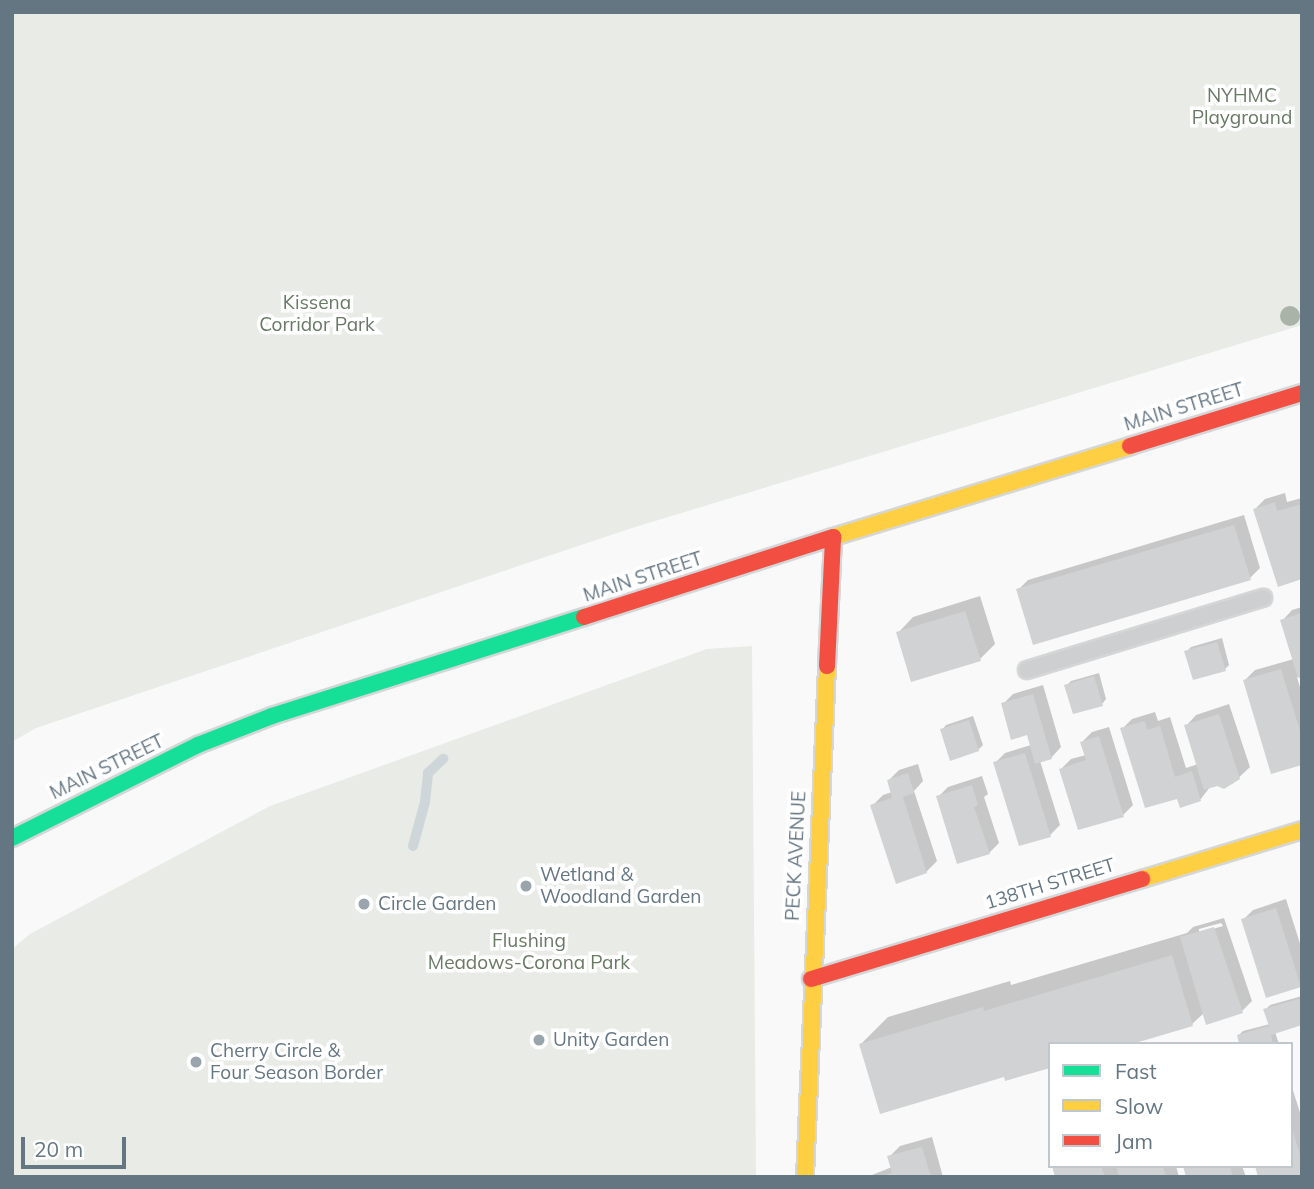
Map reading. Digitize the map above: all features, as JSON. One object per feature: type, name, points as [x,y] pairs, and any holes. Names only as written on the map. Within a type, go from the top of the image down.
[{"type":"main road","name":"MAIN STREET","points":[[12,838],[175,756],[272,716],[833,537],[1302,393]]},
{"type":"main road","name":"PECK AVENUE","points":[[805,1177],[811,979],[833,537]]},
{"type":"main road","name":"138TH STREET","points":[[811,979],[1302,830]]},
{"type":"lane","points":[[1027,670],[1263,598]]},
{"type":"green space","name":"Kissena Corridor Park","points":[[12,12],[1302,12],[1302,325],[632,528],[36,728],[12,742]]},
{"type":"green space","name":"Flushing Meadows-Corona Park","points":[[752,646],[756,1177],[12,1177],[12,949],[30,934],[270,806],[707,649]]},
{"type":"building","points":[[1275,502],[1277,511],[1302,504],[1302,579],[1278,587],[1253,509]]},
{"type":"building","points":[[1234,525],[1251,580],[1033,645],[1016,589]]},
{"type":"building","points":[[965,611],[981,661],[911,682],[896,632]]},
{"type":"building","points":[[1302,613],[1302,677],[1298,678],[1280,620]]},
{"type":"building","points":[[1217,642],[1226,671],[1193,680],[1184,651]]},
{"type":"building","points":[[1281,669],[1302,737],[1302,765],[1271,774],[1243,680]]},
{"type":"building","points":[[1094,676],[1103,706],[1073,714],[1064,685]]},
{"type":"building","points":[[1033,694],[1052,759],[1035,764],[1027,735],[1011,740],[1001,703]]},
{"type":"building","points":[[1219,714],[1240,779],[1224,789],[1217,786],[1204,790],[1184,725]]},
{"type":"building","points":[[969,720],[979,751],[950,761],[940,729]]},
{"type":"building","points":[[1145,721],[1147,730],[1160,726],[1175,777],[1192,771],[1201,801],[1180,808],[1177,799],[1145,808],[1120,728]]},
{"type":"building","points":[[1099,736],[1124,817],[1078,830],[1059,769],[1086,760],[1080,742]]},
{"type":"building","points":[[1025,753],[1051,837],[1019,846],[993,762]]},
{"type":"building","points":[[908,773],[914,793],[903,797],[927,873],[896,884],[870,805],[892,798],[887,780]]},
{"type":"building","points":[[972,785],[978,805],[974,807],[990,854],[957,864],[936,796]]},
{"type":"building","points":[[1276,908],[1301,987],[1266,998],[1241,919]]},
{"type":"building","points":[[1214,927],[1243,1013],[1206,1025],[1180,937]]},
{"type":"building","points":[[1172,955],[1193,1026],[1139,1042],[1048,1042],[1048,1069],[1005,1081],[1004,1077],[880,1114],[859,1044],[983,1007],[984,1011]]},
{"type":"building","points":[[1302,998],[1302,1025],[1271,1035],[1273,1042],[1239,1042],[1237,1035],[1269,1026],[1263,1009]]},
{"type":"building","points":[[1293,1132],[1302,1161],[1302,1177],[1258,1177],[1256,1168],[1293,1168]]},
{"type":"building","points":[[922,1147],[931,1177],[879,1177],[892,1173],[887,1156]]},
{"type":"building","points":[[1053,1168],[1102,1168],[1105,1177],[1055,1177]]},
{"type":"building","points":[[1117,1168],[1164,1168],[1166,1177],[1119,1177]]},
{"type":"building","points":[[1184,1168],[1231,1168],[1233,1177],[1186,1177]]},
{"type":"waterway","points":[[413,846],[425,802],[428,773],[443,759]]},
{"type":"traffic: fast","points":[[12,838],[198,745],[272,716],[584,617]]},
{"type":"traffic: slow","points":[[833,537],[1130,446]]},
{"type":"traffic: slow","points":[[805,1177],[827,666]]},
{"type":"traffic: slow","points":[[1142,879],[1302,830]]},
{"type":"traffic: jam","points":[[1130,446],[1302,393]]},
{"type":"traffic: jam","points":[[584,617],[833,537]]},
{"type":"traffic: jam","points":[[827,666],[833,537]]},
{"type":"traffic: jam","points":[[811,979],[1142,879]]},
{"type":"place","name":"Wetland & Woodland Garden","points":[[526,886]]},
{"type":"place","name":"Circle Garden","points":[[364,904]]},
{"type":"place","name":"Unity Garden","points":[[539,1040]]},
{"type":"place","name":"Cherry Circle & Four Season Border","points":[[196,1062]]},
{"type":"park label","name":"NYHMC Playground","points":[[1242,107]]}]
